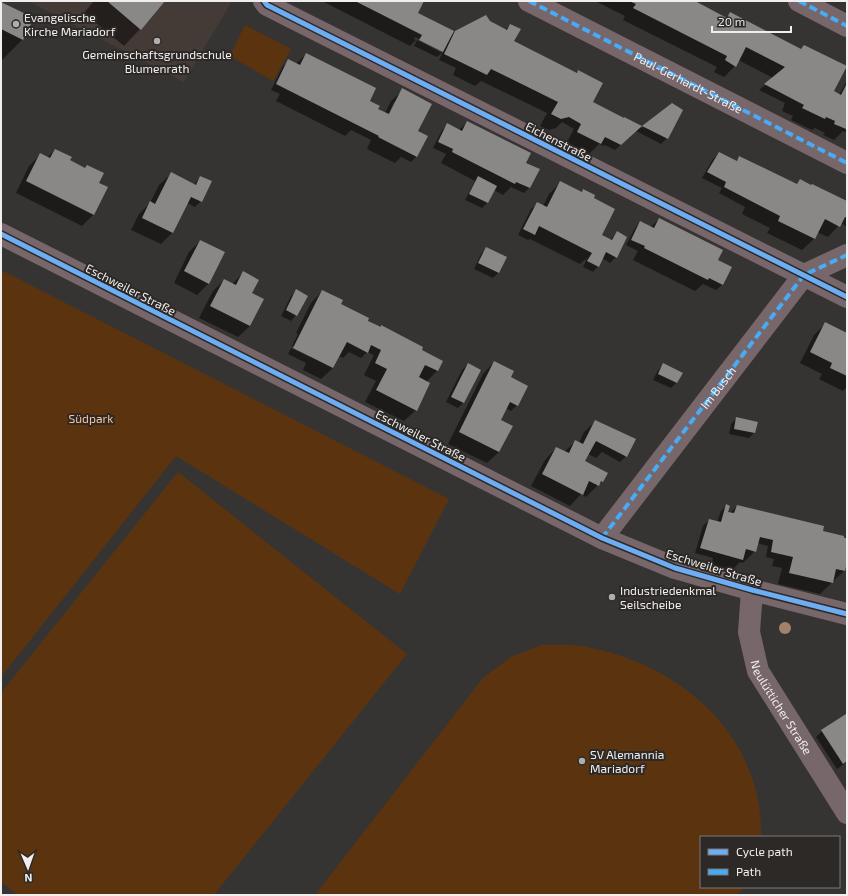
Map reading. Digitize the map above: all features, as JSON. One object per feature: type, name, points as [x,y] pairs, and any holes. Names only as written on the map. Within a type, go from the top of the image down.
[{"type":"street","name":"Eichenstraße","points":[[264,1],[267,5],[847,297]]},
{"type":"street","name":"Paul-Gerhardt-Straße","points":[[529,1],[847,163]]},
{"type":"street","points":[[799,1],[847,26]]},
{"type":"street","name":"Eschweiler Straße","points":[[1,234],[602,538],[675,568],[752,590],[847,614]]},
{"type":"street","name":"Im Busch","points":[[602,538],[804,275],[847,255]]},
{"type":"street","name":"Neulütticher Straße","points":[[752,590],[749,632],[758,671],[847,813]]},
{"type":"shaded area","name":"Gemeinschaftsgrundschule Blumenrath","points":[[28,1],[232,1],[184,82]]},
{"type":"green space","points":[[245,25],[291,49],[273,81],[230,56]]},
{"type":"green space","name":"Südpark","points":[[1,270],[449,499],[400,594],[176,456],[1,677]]},
{"type":"green space","points":[[178,472],[407,654],[214,895],[18,895],[1,882],[1,693]]},
{"type":"green space","name":"SV Alemannia Mariadorf","points":[[541,645],[581,646],[622,656],[654,670],[684,688],[710,710],[732,737],[748,767],[758,800],[761,836],[700,836],[700,888],[743,888],[737,895],[315,895],[483,678],[511,657]]},
{"type":"building","points":[[107,1],[165,1],[141,30]]},
{"type":"building","points":[[355,1],[424,1],[418,13],[454,31],[443,52],[419,40],[422,35]]},
{"type":"building","points":[[629,1],[695,1],[727,18],[730,12],[801,49],[804,45],[847,66],[834,91],[841,95],[847,83],[846,129],[834,124],[835,121],[826,117],[825,119],[802,108],[804,105],[764,84],[785,67],[746,47],[736,67],[725,60],[727,56],[633,8],[636,4]]},
{"type":"building","name":"Evangelische Kirche Mariadorf","points":[[1,2],[34,18],[23,40],[1,29]]},
{"type":"building","points":[[486,15],[490,21],[507,30],[510,24],[521,29],[514,41],[577,73],[578,70],[603,83],[593,102],[642,126],[621,145],[605,137],[601,144],[577,132],[581,124],[569,117],[561,119],[551,114],[558,102],[491,69],[487,75],[444,54],[455,31]]},
{"type":"building","points":[[306,53],[376,88],[370,101],[380,106],[378,109],[389,114],[402,88],[432,104],[418,131],[428,136],[417,157],[276,84],[288,59],[300,65]]},
{"type":"building","points":[[672,103],[683,110],[668,139],[642,126]]},
{"type":"building","points":[[467,121],[531,153],[526,163],[540,169],[530,188],[516,182],[515,184],[452,152],[453,149],[438,142],[447,123],[462,131]]},
{"type":"building","points":[[55,149],[72,157],[70,160],[85,168],[87,165],[104,173],[99,183],[108,187],[94,215],[26,181],[40,153],[50,158]]},
{"type":"building","points":[[719,152],[737,161],[739,156],[797,184],[800,179],[847,201],[847,218],[845,217],[840,227],[825,219],[815,239],[778,221],[780,216],[724,187],[726,182],[707,172]]},
{"type":"building","points":[[171,172],[196,185],[200,176],[212,181],[202,202],[191,197],[173,233],[142,218],[150,201],[155,204]]},
{"type":"building","points":[[478,176],[497,186],[488,203],[469,194]]},
{"type":"building","points":[[560,181],[582,192],[583,189],[595,195],[594,198],[615,209],[602,235],[612,240],[617,231],[627,237],[617,258],[606,252],[599,267],[587,261],[592,253],[539,226],[535,235],[523,229],[537,202],[547,207]]},
{"type":"building","points":[[659,218],[723,250],[718,260],[732,267],[723,285],[709,278],[708,280],[631,240],[640,221],[654,228]]},
{"type":"building","points":[[200,240],[225,252],[209,284],[184,271]]},
{"type":"building","points":[[486,247],[507,257],[499,273],[478,263]]},
{"type":"building","points":[[243,271],[259,280],[252,293],[264,299],[250,326],[210,306],[224,279],[236,285]]},
{"type":"building","points":[[296,289],[308,296],[297,316],[286,310]]},
{"type":"building","points":[[322,290],[343,300],[341,304],[369,318],[368,321],[381,327],[381,325],[423,347],[422,350],[443,361],[438,371],[425,365],[419,377],[430,383],[417,411],[376,390],[387,369],[375,363],[381,350],[371,345],[368,353],[347,342],[333,368],[293,348]]},
{"type":"building","points":[[825,322],[847,333],[847,376],[830,368],[832,363],[810,352]]},
{"type":"building","points":[[494,361],[514,371],[511,377],[528,386],[518,406],[510,402],[501,420],[513,426],[499,452],[459,432]]},
{"type":"building","points":[[468,363],[481,370],[464,403],[451,397]]},
{"type":"building","points":[[663,363],[683,373],[677,383],[658,374]]},
{"type":"building","points":[[736,417],[758,422],[755,433],[734,429]]},
{"type":"building","points":[[595,420],[636,439],[627,457],[596,441],[585,461],[608,473],[603,482],[601,481],[599,486],[589,481],[583,495],[542,474],[556,447],[569,453],[575,440],[583,444]]},
{"type":"building","points":[[726,504],[730,506],[728,512],[734,513],[737,505],[824,526],[823,531],[844,536],[844,538],[847,538],[847,562],[845,571],[836,569],[833,583],[789,573],[793,557],[771,552],[773,540],[760,537],[756,552],[746,549],[743,560],[700,548],[709,519],[721,522]]},
{"type":"building","points":[[846,714],[847,761],[843,764],[821,730]]},
{"type":"marked path","points":[[529,1],[847,163]]},
{"type":"marked path","points":[[799,1],[847,26]]},
{"type":"marked path","points":[[602,538],[804,275],[847,255]]},
{"type":"cycle path","points":[[264,1],[267,5],[847,297]]},
{"type":"cycle path","points":[[1,234],[602,538],[675,568],[752,590],[847,614]]},
{"type":"place","name":"Evangelische Kirche Mariadorf","points":[[16,24]]},
{"type":"place","name":"Gemeinschaftsgrundschule Blumenrath","points":[[157,41]]},
{"type":"place","name":"Industriedenkmal Seilscheibe","points":[[612,597]]},
{"type":"place","name":"SV Alemannia Mariadorf","points":[[582,761]]}]
